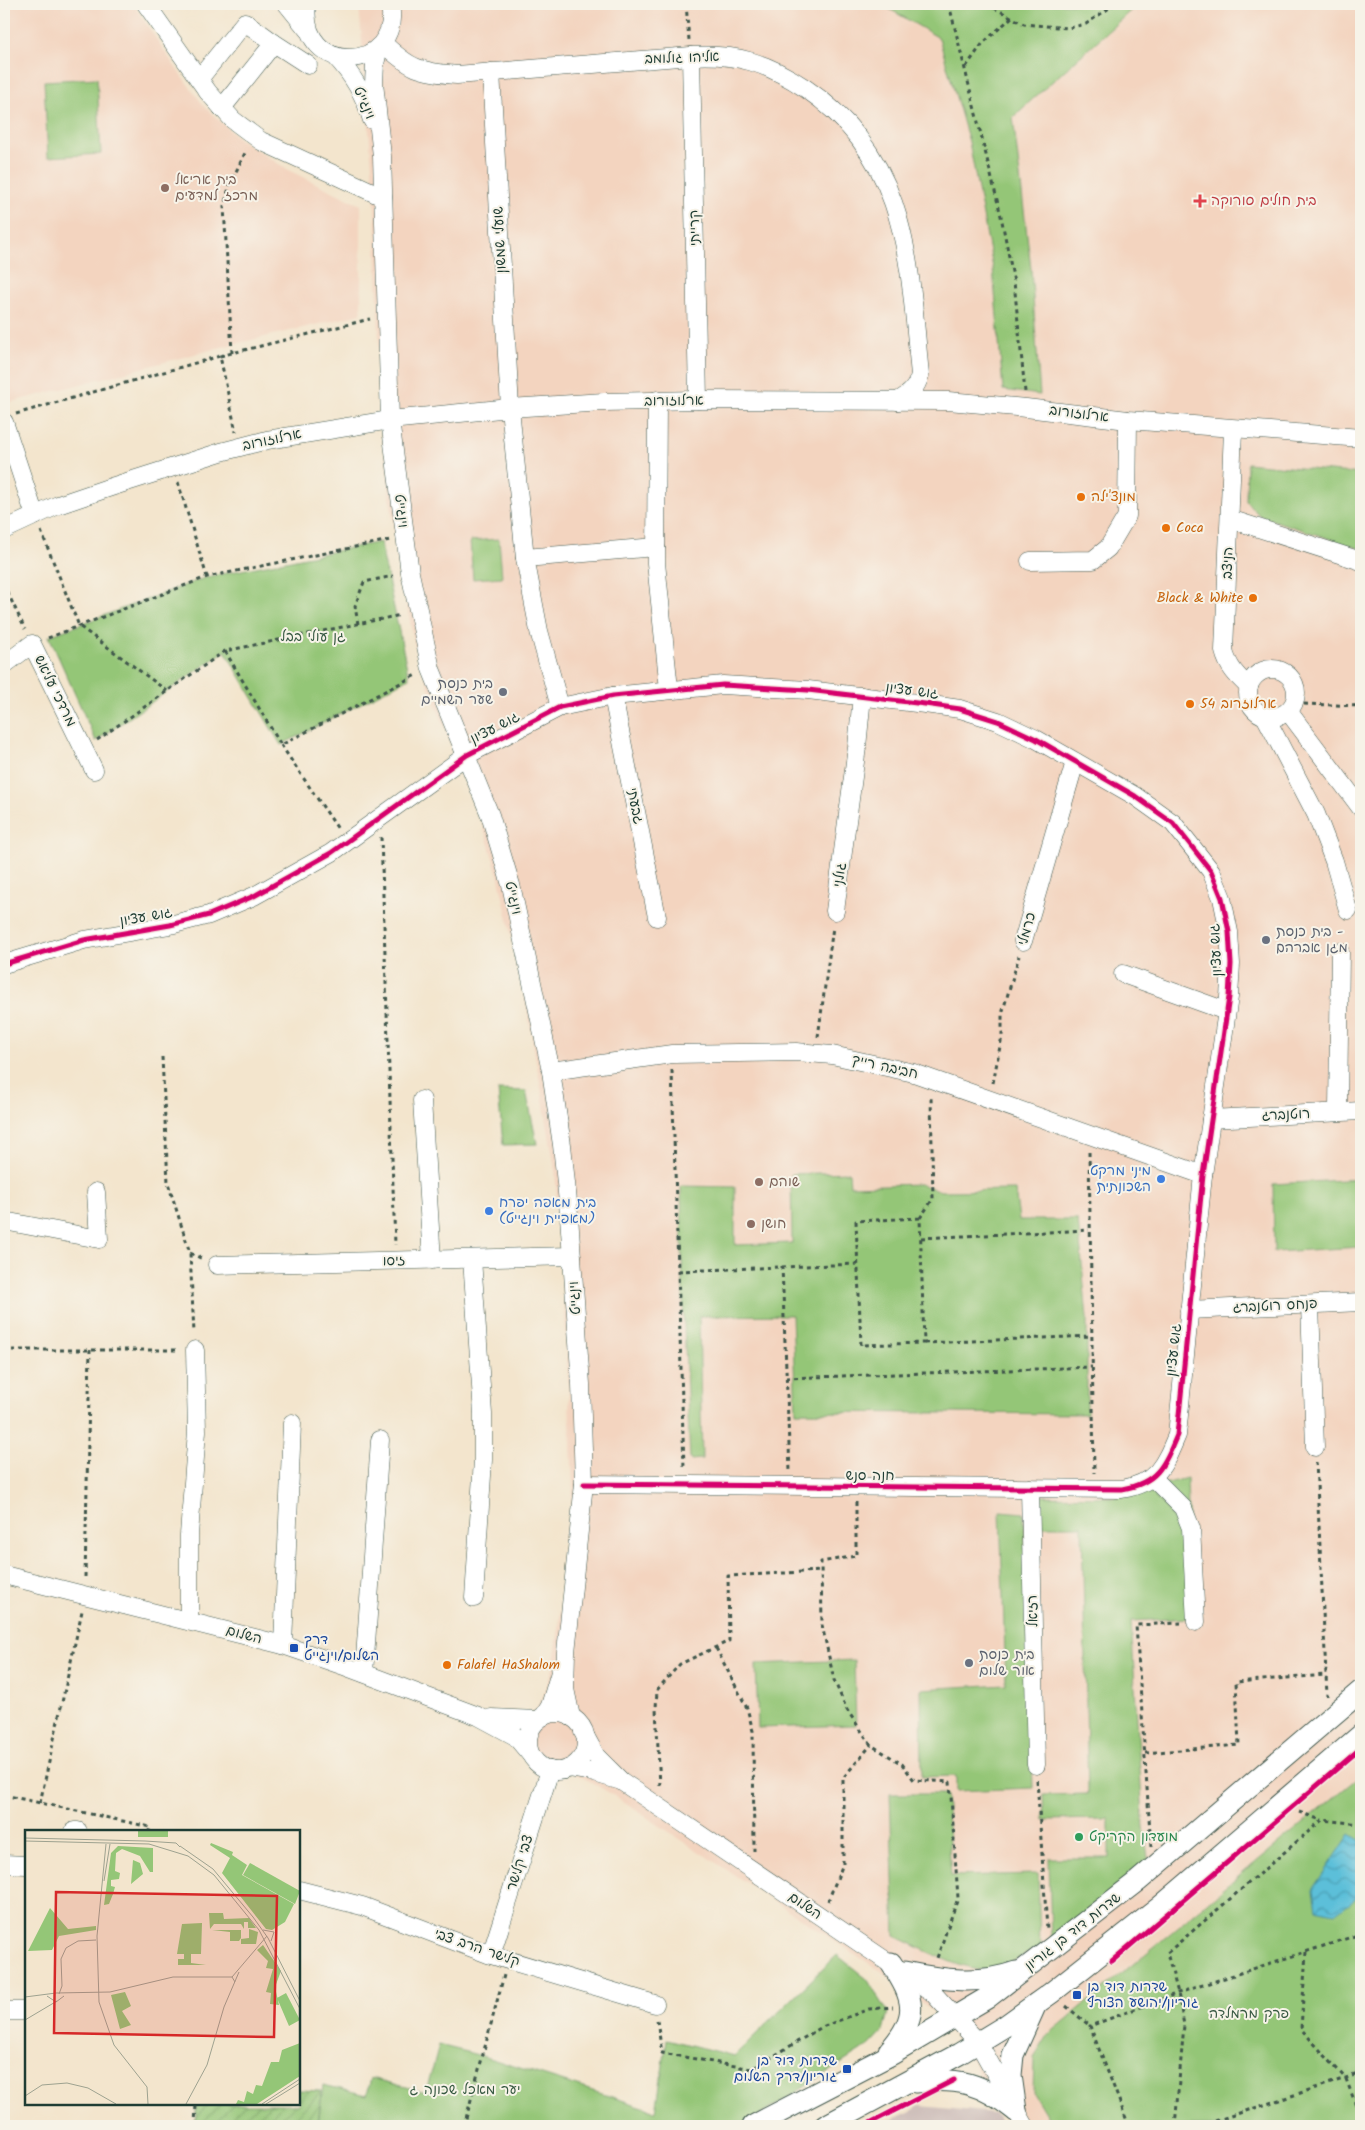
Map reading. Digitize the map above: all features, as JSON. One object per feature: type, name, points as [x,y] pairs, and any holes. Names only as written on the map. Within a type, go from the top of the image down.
[{"type":"main road","name":"שדרות דוד בן גוריון","points":[[753,2126],[883,2058],[987,1998],[1031,1966],[1152,1870],[1361,1691]]},
{"type":"main road","points":[[826,2126],[908,2083],[978,2042],[1005,2026],[1044,1998],[1160,1907],[1361,1735]]},
{"type":"main road","points":[[898,1967],[944,1980],[983,1979],[1004,1976],[1031,1966]]},
{"type":"main road","points":[[883,2058],[901,2038],[909,2023],[911,2005],[907,1988],[898,1967]]},
{"type":"main road","points":[[1021,2119],[1011,2075],[1013,2055],[1044,1998]]},
{"type":"main road","points":[[908,2083],[954,2080],[978,2087],[998,2096],[1021,2119]]},
{"type":"street","points":[[146,4],[199,79],[233,120],[260,141],[383,197]]},
{"type":"street","points":[[287,4],[308,30]]},
{"type":"street","points":[[308,4],[306,17],[308,30]]},
{"type":"street","name":"וינגייט","points":[[390,4],[392,15],[390,30],[381,45],[375,64],[374,83],[382,156],[390,420],[404,538],[417,612],[431,669],[490,815],[511,885],[551,1071],[562,1145],[581,1384],[584,1484],[566,1652],[565,1689],[571,1717]]},
{"type":"street","points":[[199,79],[245,22],[274,44],[308,65]]},
{"type":"street","name":"וינגייט","points":[[308,30],[314,41],[346,68],[359,88],[382,156]]},
{"type":"street","points":[[222,108],[274,44]]},
{"type":"street","points":[[334,56],[358,58],[369,54],[381,45]]},
{"type":"street","name":"אליהו גולומב","points":[[381,45],[415,69],[457,75],[691,56],[724,56],[750,60],[772,69],[828,104],[853,129],[876,162],[890,191],[900,219],[912,291],[920,375]]},
{"type":"street","name":"קרייתי","points":[[691,56],[698,400]]},
{"type":"street","name":"שועלי שמשון","points":[[491,72],[510,408],[525,558],[538,631],[560,707]]},
{"type":"street","points":[[898,401],[910,394],[917,386],[920,375]]},
{"type":"street","points":[[920,375],[930,392],[948,401]]},
{"type":"street","points":[[658,400],[656,547],[669,690]]},
{"type":"street","name":"ארלוזורוב","points":[[4,530],[58,505],[174,467],[240,448],[313,432],[390,420],[510,408],[658,400],[948,401],[1234,430],[1361,438]]},
{"type":"street","points":[[8,418],[35,516]]},
{"type":"street","points":[[1030,561],[1093,560],[1108,548],[1127,516],[1128,420]]},
{"type":"street","name":"הניצב","points":[[1234,430],[1224,651],[1227,663],[1249,687]]},
{"type":"street","points":[[1230,519],[1361,561]]},
{"type":"street","points":[[525,558],[656,547]]},
{"type":"street","name":"מרדכי עליאש","points":[[4,665],[32,644],[94,770]]},
{"type":"street","points":[[1265,716],[1281,715],[1290,707],[1296,694],[1291,678],[1276,670],[1260,672],[1254,677],[1249,687],[1248,696],[1256,710],[1265,716],[1316,814],[1334,861],[1348,910]]},
{"type":"street","name":"גוש עציון","points":[[4,964],[84,940],[170,925],[210,915],[262,892],[331,853],[467,755],[560,707],[612,696],[723,685],[808,690],[862,696],[960,709],[998,721],[1036,739],[1135,796],[1173,823],[1211,871],[1222,898],[1229,932],[1231,964],[1203,1175],[1177,1435],[1166,1461],[1153,1478]]},
{"type":"street","name":"גבעתי","points":[[612,696],[657,917]]},
{"type":"street","name":"גולני","points":[[835,912],[858,747],[862,696]]},
{"type":"street","points":[[1290,707],[1361,808]]},
{"type":"street","name":"כרמלי","points":[[1023,941],[1075,762]]},
{"type":"street","points":[[1338,1112],[1340,952]]},
{"type":"street","points":[[1123,974],[1226,1011]]},
{"type":"street","name":"חביבה רייך","points":[[551,1071],[672,1054],[796,1052],[873,1062],[990,1098],[1203,1175]]},
{"type":"street","points":[[422,1100],[432,1260]]},
{"type":"street","name":"רוטנברג","points":[[1211,1119],[1361,1111]]},
{"type":"street","points":[[4,1221],[99,1239],[96,1192]]},
{"type":"street","name":"זיסו","points":[[217,1265],[572,1256]]},
{"type":"street","points":[[472,1259],[483,1414],[483,1460],[474,1598]]},
{"type":"street","name":"פנחס רוטנברג","points":[[1189,1310],[1361,1302]]},
{"type":"street","points":[[1310,1305],[1316,1447]]},
{"type":"street","points":[[189,1621],[189,1535],[197,1431],[195,1350]]},
{"type":"street","points":[[283,1645],[292,1423]]},
{"type":"street","points":[[364,1673],[380,1440]]},
{"type":"street","points":[[1153,1478],[1183,1508],[1191,1528],[1196,1622]]},
{"type":"street","name":"חנה סנש","points":[[584,1484],[1122,1489],[1138,1486],[1153,1478]]},
{"type":"street","name":"רזיאל","points":[[1030,1488],[1036,1765]]},
{"type":"street","name":"השלום","points":[[4,1575],[283,1645],[478,1716],[515,1736],[531,1755]]},
{"type":"street","name":"וינגייט","points":[[541,1718],[554,1695],[566,1652]]},
{"type":"street","points":[[562,1714],[571,1717],[583,1732],[585,1748],[582,1756],[569,1768],[560,1771],[550,1770],[536,1762],[528,1746],[532,1727],[541,1718],[562,1714]]},
{"type":"street","name":"השלום","points":[[478,1716],[499,1720],[541,1718]]},
{"type":"street","name":"השלום","points":[[583,1732],[596,1756],[621,1781],[661,1810],[898,1967],[932,1992],[978,2042],[1021,2119]]},
{"type":"street","name":"השלום","points":[[569,1768],[621,1781]]},
{"type":"street","name":"צבי קלישר","points":[[491,1955],[550,1770]]},
{"type":"street","points":[[4,1864],[25,1865]]},
{"type":"street","name":"קלישר הרב צבי","points":[[300,1890],[362,1906],[491,1955],[655,2004]]},
{"type":"street","points":[[4,2011],[25,2011]]},
{"type":"path","points":[[686,4],[691,56]]},
{"type":"path","points":[[949,4],[1001,216],[1014,282],[1026,408]]},
{"type":"path","points":[[988,4],[1024,24],[1068,28],[1086,24],[1115,4]]},
{"type":"path","points":[[966,68],[983,43],[1012,17]]},
{"type":"path","points":[[232,353],[224,206],[230,184],[254,136]]},
{"type":"path","points":[[8,418],[220,356],[386,314]]},
{"type":"path","points":[[220,356],[240,448]]},
{"type":"path","points":[[174,467],[207,577]]},
{"type":"path","points":[[35,516],[79,626],[167,691]]},
{"type":"path","points":[[4,584],[32,644],[207,577],[404,538]]},
{"type":"path","points":[[358,624],[355,606],[364,582],[410,573]]},
{"type":"path","points":[[83,748],[225,651],[417,612]]},
{"type":"path","points":[[225,651],[280,745],[347,842]]},
{"type":"path","points":[[280,745],[409,678],[431,669]]},
{"type":"path","points":[[1290,707],[1361,706]]},
{"type":"path","points":[[381,817],[395,1261]]},
{"type":"path","points":[[816,1054],[835,912]]},
{"type":"path","points":[[672,1054],[685,1485]]},
{"type":"path","points":[[4,1350],[195,1350],[190,1253],[168,1183],[162,1057]]},
{"type":"path","points":[[924,1343],[920,1218],[933,1199],[930,1078]]},
{"type":"path","points":[[1089,1134],[1094,1489]]},
{"type":"path","points":[[920,1218],[856,1221],[861,1345],[1091,1336]]},
{"type":"path","points":[[921,1238],[1089,1230]]},
{"type":"path","points":[[678,1271],[858,1264]]},
{"type":"path","points":[[782,1266],[790,1486]]},
{"type":"path","points":[[40,1803],[85,1594],[90,1350]]},
{"type":"path","points":[[786,1378],[1092,1367]]},
{"type":"path","points":[[1316,1447],[1328,1720]]},
{"type":"path","points":[[856,1487],[856,1556],[821,1562],[822,1625],[834,1680],[848,1710],[871,1745],[902,1764],[914,1780],[950,1782],[958,1898],[930,1977]]},
{"type":"path","points":[[661,1810],[656,1709],[657,1690],[680,1664],[729,1642],[728,1576],[822,1571]]},
{"type":"path","points":[[1152,1870],[1136,1626],[1196,1622]]},
{"type":"path","points":[[716,1648],[748,1708],[753,1731],[755,1826],[753,1871]]},
{"type":"path","points":[[1144,1753],[1239,1745],[1236,1682],[1326,1675]]},
{"type":"path","points":[[821,1916],[843,1864],[843,1778],[871,1745]]},
{"type":"path","points":[[1036,1765],[1048,1952]]},
{"type":"path","points":[[1175,2126],[1184,2025],[1167,1953],[1322,1820],[1361,1824]]},
{"type":"path","points":[[1090,2026],[1178,1994],[1361,1934]]},
{"type":"path","points":[[1306,1952],[1301,2029],[1346,2079],[1361,2118]]},
{"type":"path","points":[[464,2126],[508,1960]]},
{"type":"path","points":[[1044,1998],[1090,2026],[1129,2126]]},
{"type":"path","points":[[655,2004],[662,2053],[752,2069],[822,2027],[869,2008],[911,2005]]},
{"type":"path","points":[[1200,2126],[1361,2073]]},
{"type":"path","points":[[195,2126],[196,2105]]},
{"type":"shaded area","name":"בית אריאל מרכז למדעים","points":[[4,4],[133,4],[178,71],[205,107],[239,139],[290,171],[361,205],[361,314],[222,347],[4,404]]},
{"type":"shaded area","points":[[359,4],[1361,4],[1361,2126],[1008,2126],[972,2061],[934,2012],[893,1979],[613,1795],[586,1779],[515,1748],[543,1697],[553,1668],[559,1628],[573,1488],[566,1332],[555,1169],[528,1014],[499,878],[480,816],[429,688],[414,642],[399,566],[382,435],[375,206]]},
{"type":"shaded area","points":[[920,2106],[995,2113],[1002,2126],[880,2126]]},
{"type":"green space","points":[[881,4],[1138,4],[1013,117],[1031,269],[1040,395],[1003,390],[993,268],[969,142],[939,38]]},
{"type":"green space","points":[[97,78],[101,154],[48,157],[44,81]]},
{"type":"green space","points":[[1247,463],[1361,474],[1361,549],[1260,516],[1246,501]]},
{"type":"green space","points":[[499,539],[502,577],[473,579],[470,541]]},
{"type":"green space","name":"גן עולי בבל","points":[[380,542],[409,678],[281,745],[225,651],[96,741],[49,636],[207,577]]},
{"type":"green space","points":[[498,1090],[526,1091],[537,1144],[503,1145]]},
{"type":"green space","points":[[849,1172],[850,1186],[920,1184],[941,1191],[1015,1190],[1019,1220],[1078,1220],[1087,1318],[1087,1414],[796,1412],[792,1315],[699,1316],[702,1459],[690,1460],[683,1301],[681,1186],[735,1187],[735,1245],[792,1243],[791,1174]]},
{"type":"green space","points":[[1361,1179],[1361,1247],[1274,1252],[1273,1184]]},
{"type":"green space","points":[[1187,1478],[1192,1618],[1131,1621],[1143,1819],[1149,1867],[1051,1942],[1049,1858],[1109,1858],[1109,1819],[1044,1820],[1043,1795],[1088,1794],[1082,1526],[1037,1526],[1035,1496],[1114,1497]]},
{"type":"green space","points":[[1000,1511],[1024,1513],[1033,1788],[956,1791],[956,1776],[922,1777],[921,1689],[1006,1684]]},
{"type":"green space","points":[[854,1660],[856,1725],[758,1728],[756,1664]]},
{"type":"green space","name":"פרק מרמלדה","points":[[1361,1775],[1361,2126],[1053,2126],[1033,2093],[1034,2058],[1049,2034]]},
{"type":"green space","points":[[890,1794],[946,1794],[951,1876],[1038,1874],[1040,1947],[1014,1961],[986,1970],[977,1970],[953,1963],[895,1936]]},
{"type":"green space","name":"יער מאכל שכונה ג","points":[[837,1955],[867,1979],[888,2012],[883,2031],[870,2045],[743,2126],[318,2126],[323,2085],[367,2095],[371,2078],[426,2092],[439,2045],[482,2056],[656,2111],[667,2039],[734,2056]]},
{"type":"green space","points":[[300,2090],[321,2091],[318,2126],[195,2126],[196,2105],[300,2105]]},
{"type":"water","points":[[1350,1834],[1361,1841],[1361,1894],[1336,1913],[1316,1909],[1313,1890]]},
{"type":"cycle path","points":[[4,964],[84,940],[170,925],[209,915],[254,896],[331,853],[467,755],[560,707],[613,696],[723,685],[808,690],[960,709],[998,721],[1036,739],[1135,796],[1173,823],[1211,871],[1222,898],[1229,932],[1231,964],[1229,997],[1203,1175],[1177,1435],[1168,1456],[1158,1471],[1144,1482],[1122,1489],[584,1484]]},
{"type":"cycle path","points":[[1112,1961],[1361,1748]]},
{"type":"cycle path","points":[[864,2126],[954,2080]]},
{"type":"place","name":"בית אריאל מרכז למדעים","points":[[165,188]]},
{"type":"place","name":"בית חולים סורוקה","points":[[1200,201]]},
{"type":"place","name":"מונצ'ילה","points":[[1081,497]]},
{"type":"place","name":"Coca","points":[[1166,528]]},
{"type":"place","name":"Black & White","points":[[1253,598]]},
{"type":"place","name":"בית כנסת שער השמיים","points":[[503,692]]},
{"type":"place","name":"ארלוזרוב 54","points":[[1190,704]]},
{"type":"place","name":"בית כנסת - מגן אברהם","points":[[1266,940]]},
{"type":"place","name":"מיני מרקט השכונתית","points":[[1161,1179]]},
{"type":"place","name":"שוהם","points":[[759,1182]]},
{"type":"place","name":"בית מאפה יפרח (מאפיית וינגייט)","points":[[489,1211]]},
{"type":"place","name":"חושן","points":[[751,1224]]},
{"type":"place","name":"דרך השלום/וינגייט","points":[[294,1648]]},
{"type":"place","name":"בית כנסת אור שלום","points":[[969,1663]]},
{"type":"place","name":"Falafel HaShalom","points":[[447,1665]]},
{"type":"place","name":"מועדון הקריקט","points":[[1079,1837]]},
{"type":"place","name":"שדרות דוד בן גוריון/יהושע הצורף","points":[[1077,1995]]},
{"type":"place","name":"שדרות דוד בן גוריון/דרך השלום","points":[[847,2069]]}]
